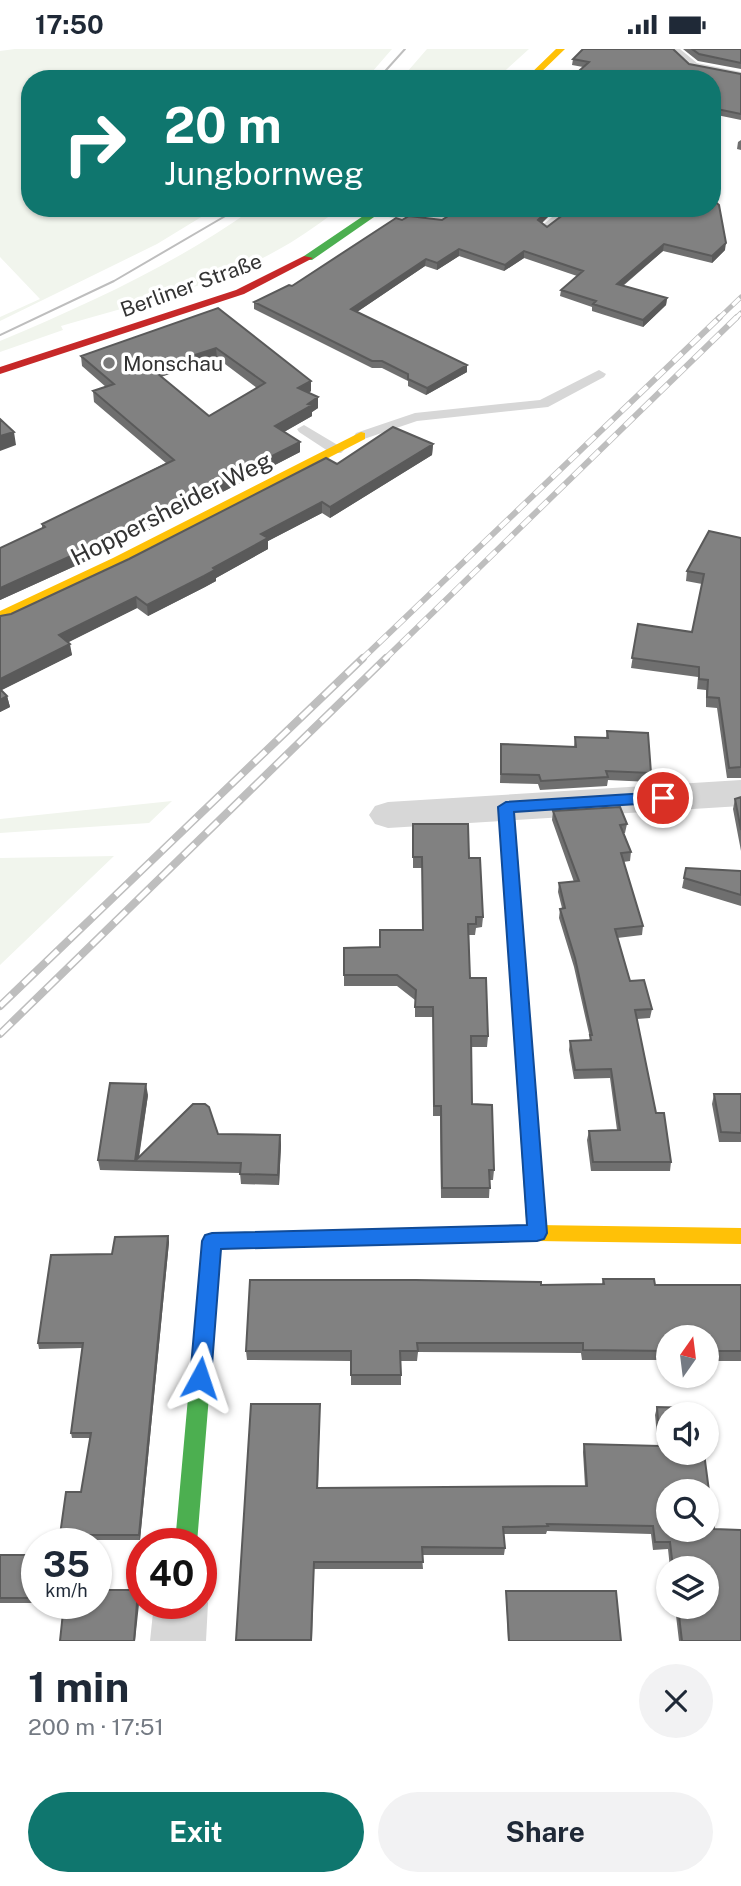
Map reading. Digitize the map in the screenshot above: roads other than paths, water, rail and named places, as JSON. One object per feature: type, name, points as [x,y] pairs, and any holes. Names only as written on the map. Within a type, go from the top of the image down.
[{"type":"street","points":[[539,70],[561,49]]},
{"type":"street","name":"Berliner Straße","points":[[0,371],[240,292],[304,261],[370,217]]},
{"type":"street","name":"Hoppersheider Weg","points":[[0,617],[118,561],[361,436]]},
{"type":"street","points":[[388,815],[741,793]]},
{"type":"street","points":[[506,807],[537,1233]]},
{"type":"street","points":[[188,1528],[212,1241],[537,1233],[741,1236]]},
{"type":"street","points":[[178,1641],[180,1619]]},
{"type":"lane","points":[[674,49],[693,66],[714,70]]},
{"type":"lane","points":[[721,71],[741,75]]},
{"type":"lane","points":[[423,217],[442,220],[446,217]]},
{"type":"lane","points":[[546,227],[560,217]]},
{"type":"lane","points":[[361,436],[415,417],[543,404],[599,374]]},
{"type":"lane","points":[[304,429],[336,450]]},
{"type":"tram line","points":[[386,70],[405,49]]},
{"type":"tram line","points":[[0,335],[114,281],[224,217]]},
{"type":"railway","points":[[718,319],[741,297]]},
{"type":"railway","points":[[737,317],[741,313]]},
{"type":"railway","points":[[361,660],[720,317]]},
{"type":"railway","points":[[384,660],[737,317]]},
{"type":"railway","points":[[0,1006],[363,658]]},
{"type":"railway","points":[[0,1034],[386,658]]},
{"type":"place","name":"Monschau","points":[[109,363]]}]
